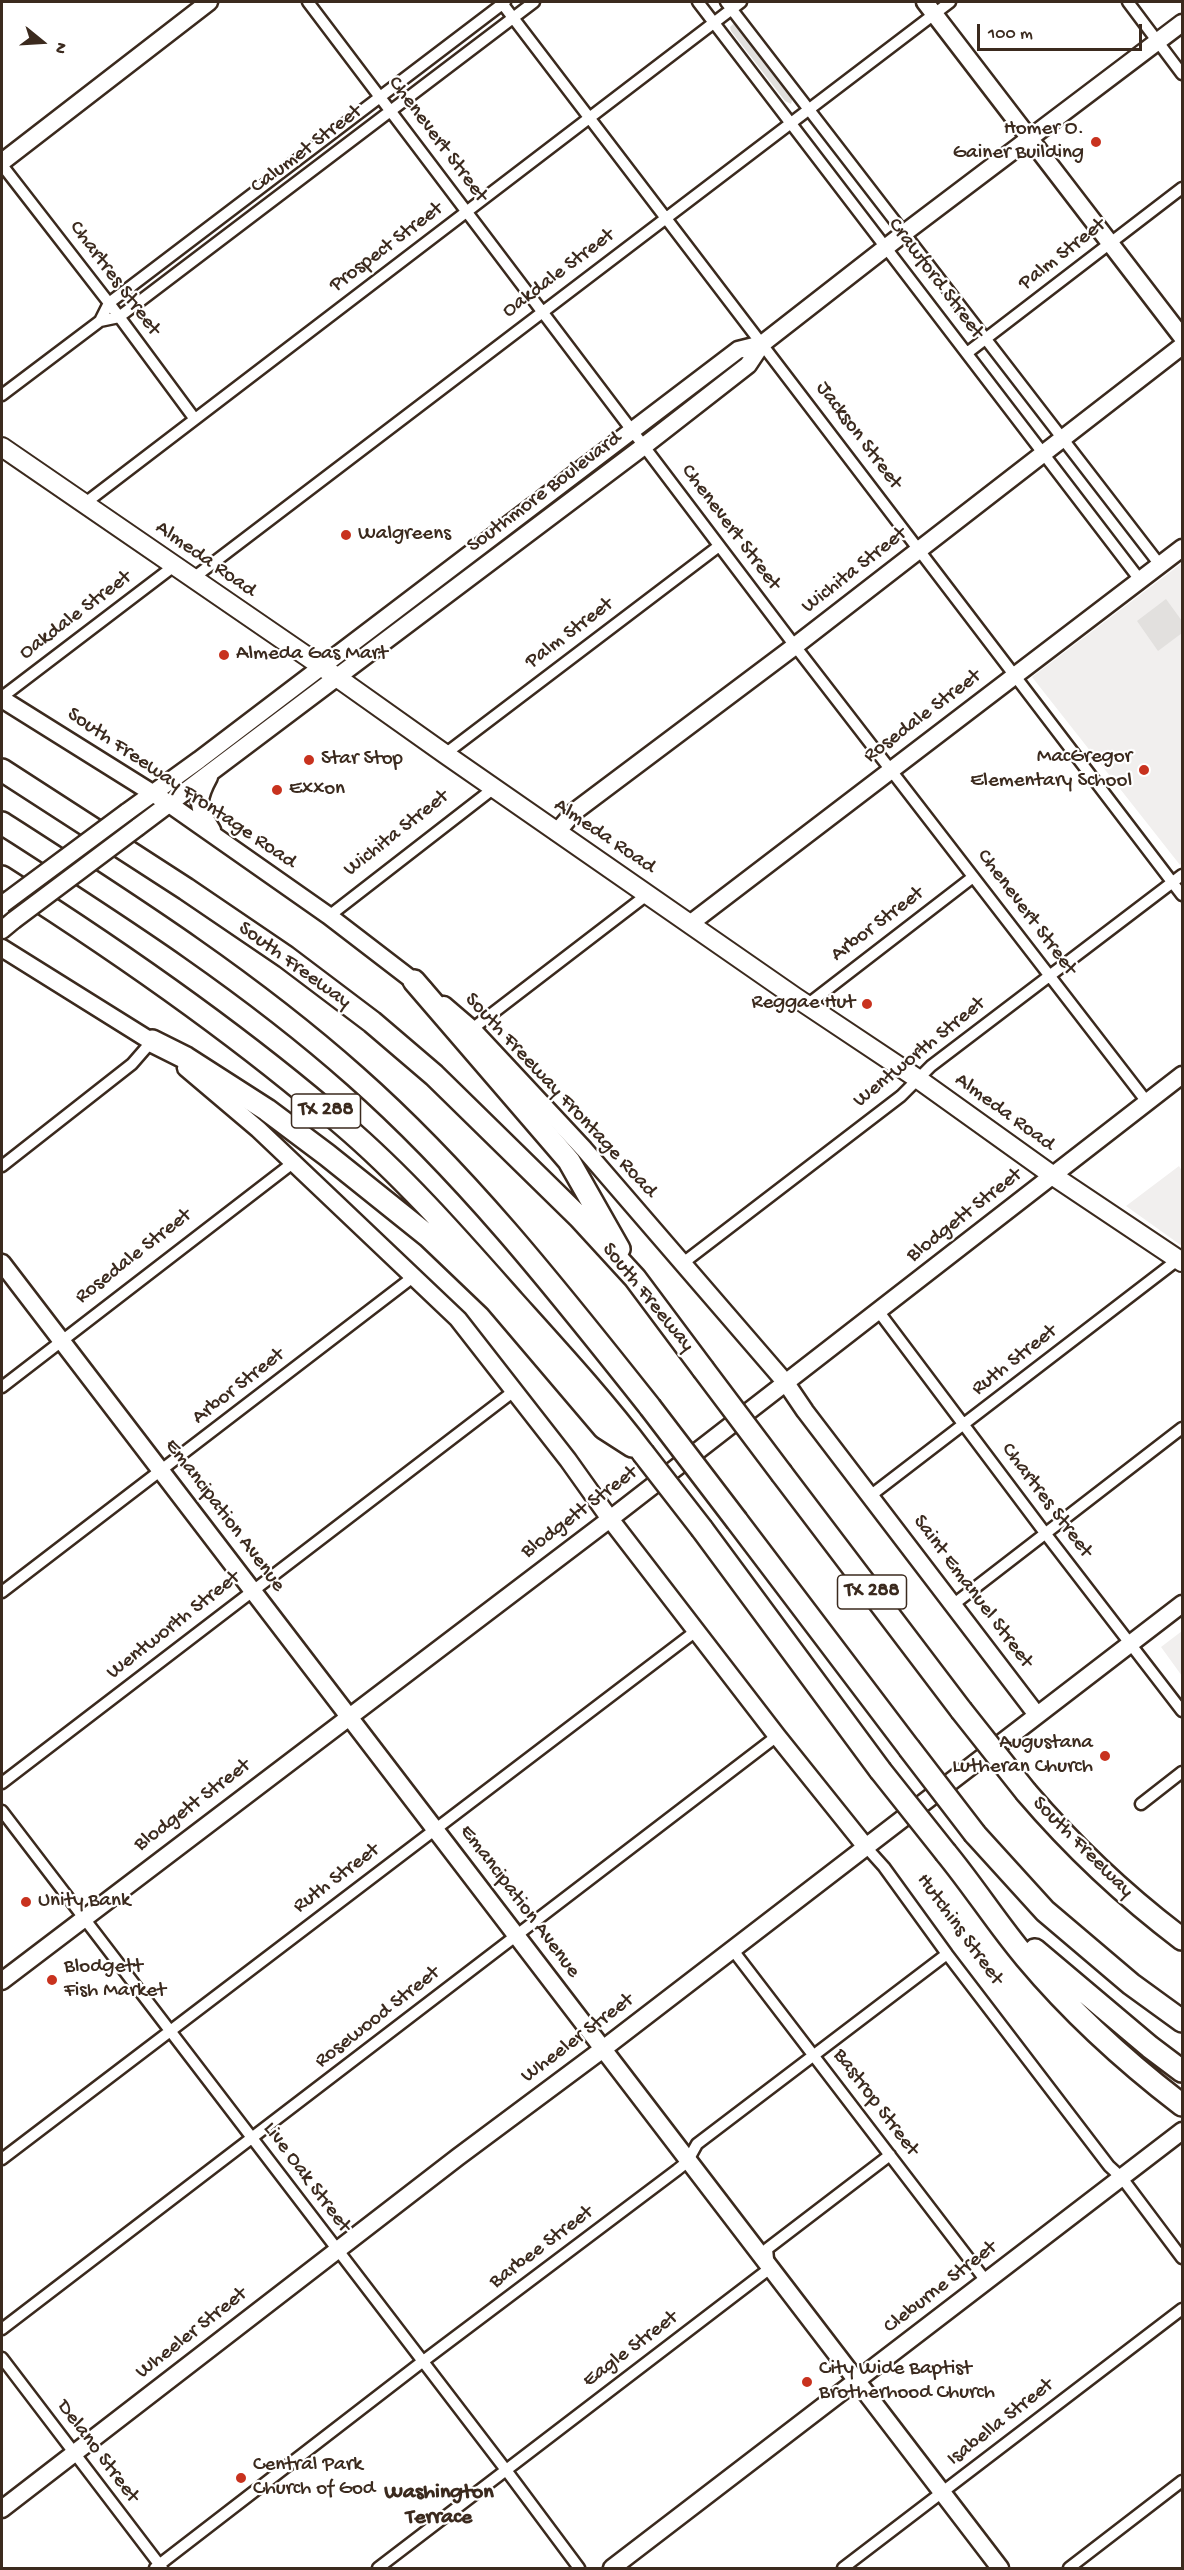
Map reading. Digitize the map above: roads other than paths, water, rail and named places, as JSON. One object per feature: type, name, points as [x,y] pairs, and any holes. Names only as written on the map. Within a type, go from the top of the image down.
[{"type":"highway","name":"South Freeway","points":[[2,770],[286,957],[372,1022],[434,1075],[579,1217],[635,1278],[1026,1792],[1093,1864],[1141,1907],[1182,1939]]},
{"type":"highway","points":[[2,777],[83,824]]},
{"type":"highway","points":[[2,823],[213,963],[354,1076],[413,1131],[473,1193],[552,1283],[650,1407],[975,1834],[1046,1911],[1123,1978],[1182,2021]]},
{"type":"highway","name":"TX 288","points":[[3,878],[159,983],[262,1059],[344,1126],[417,1195],[611,1424],[643,1453],[880,1770],[968,1880]]},
{"type":"highway","points":[[414,981],[569,1161],[635,1278]]},
{"type":"highway","points":[[152,1041],[186,1058],[267,1110],[428,1236],[496,1301],[611,1424]]},
{"type":"highway","points":[[968,1880],[1047,1962],[1182,2071]]},
{"type":"highway","points":[[968,1880],[1007,1934],[1046,1981],[1105,2039],[1175,2099]]},
{"type":"highway","points":[[1131,2031],[1182,2054]]},
{"type":"main road","points":[[2,163],[209,2]]},
{"type":"main road","points":[[930,7],[1182,337]]},
{"type":"main road","name":"Southmore Boulevard","points":[[8,925],[644,446],[748,364],[762,344],[1182,23]]},
{"type":"main road","name":"Southmore Boulevard","points":[[2,905],[738,350],[762,344]]},
{"type":"main road","name":"Wichita Street","points":[[557,832],[574,812],[795,646],[1182,346]]},
{"type":"main road","name":"Almeda Road","points":[[2,447],[321,666],[557,832],[691,922],[1052,1175],[1181,1259]]},
{"type":"main road","name":"Rosedale Street","points":[[691,922],[1182,548]]},
{"type":"main road","points":[[418,592],[431,608]]},
{"type":"main road","name":"South Freeway Frontage Road","points":[[2,698],[169,804],[328,916],[414,981],[472,1029],[584,1149],[786,1383],[870,1497]]},
{"type":"main road","points":[[210,775],[199,801],[201,813],[217,838]]},
{"type":"main road","points":[[2,948],[152,1041],[221,1096],[294,1162],[458,1319],[568,1460],[610,1520],[696,1631]]},
{"type":"main road","name":"Blodgett Street","points":[[2,1981],[610,1520],[1182,1075]]},
{"type":"main road","name":"Emancipation Avenue","points":[[2,1263],[251,1591],[435,1828],[687,2162],[1000,2568]]},
{"type":"main road","name":"Saint Emanuel Street","points":[[870,1497],[1037,1715]]},
{"type":"main road","name":"Wheeler Street","points":[[2,2509],[1182,1604]]},
{"type":"main road","name":"Hutchins Street","points":[[696,1631],[866,1847]]},
{"type":"main road","name":"Cleburne Street","points":[[612,2568],[1182,2131]]},
{"type":"street","name":"Chenevert Street","points":[[308,2],[795,646],[1147,1102]]},
{"type":"street","name":"Calumet Street","points":[[100,321],[109,303],[503,2]]},
{"type":"street","name":"Jackson Street","points":[[503,2],[1182,895]]},
{"type":"street","name":"Calumet Street","points":[[2,395],[100,321],[120,317],[534,2]]},
{"type":"street","name":"Crawford Street","points":[[698,2],[1140,580]]},
{"type":"street","name":"Oakdale Street","points":[[192,579],[808,108],[930,7],[950,2]]},
{"type":"street","points":[[1128,2],[1182,74]]},
{"type":"street","name":"Crawford Street","points":[[732,4],[903,234],[1160,565]]},
{"type":"street","name":"Prospect Street","points":[[84,504],[714,22],[732,4]]},
{"type":"street","name":"Chartres Street","points":[[2,163],[194,418]]},
{"type":"street","name":"Palm Street","points":[[967,353],[1182,188]]},
{"type":"street","name":"Palm Street","points":[[445,754],[719,546]]},
{"type":"street","name":"Oakdale Street","points":[[2,698],[174,566]]},
{"type":"street","name":"Wichita Street","points":[[328,916],[494,788]]},
{"type":"street","name":"Wentworth Street","points":[[683,1263],[901,1096],[931,1066],[1182,875]]},
{"type":"street","name":"Arbor Street","points":[[807,1005],[973,877]]},
{"type":"street","points":[[472,1029],[648,894]]},
{"type":"street","points":[[2,1166],[132,1064],[152,1041]]},
{"type":"street","name":"Rosedale Street","points":[[2,1387],[294,1162]]},
{"type":"street","name":"Ruth Street","points":[[870,1497],[1181,1259]]},
{"type":"street","name":"Arbor Street","points":[[2,1592],[413,1277]]},
{"type":"street","name":"Chartres Street","points":[[879,1312],[1182,1711]]},
{"type":"street","name":"Wentworth Street","points":[[2,1784],[514,1391]]},
{"type":"street","points":[[954,1604],[1182,1428]]},
{"type":"street","name":"Ruth Street","points":[[2,2159],[696,1631]]},
{"type":"street","name":"Rosewood Street","points":[[2,2329],[777,1736]]},
{"type":"street","points":[[1141,1804],[1182,1772]]},
{"type":"street","name":"Live Oak Street","points":[[2,1811],[579,2568]]},
{"type":"street","name":"Hutchins Street","points":[[866,1847],[884,1866],[947,1954],[1182,2258]]},
{"type":"street","name":"Bastrop Street","points":[[732,1949],[986,2281]]},
{"type":"street","name":"Barbee Street","points":[[159,2567],[422,2362],[687,2162],[697,2144],[947,1954]]},
{"type":"street","points":[[769,2269],[767,2248],[890,2156]]},
{"type":"street","name":"Eagle Street","points":[[378,2568],[769,2269]]},
{"type":"street","name":"Isabella Street","points":[[843,2568],[1182,2309]]},
{"type":"street","name":"Delano Street","points":[[2,2358],[159,2567]]},
{"type":"street","points":[[1069,2568],[1182,2481]]},
{"type":"place","name":"Homer O. Gainer Building","points":[[1096,142]]},
{"type":"place","name":"Walgreens","points":[[346,535]]},
{"type":"place","name":"Almeda Gas Mart","points":[[224,655]]},
{"type":"place","name":"Star Stop","points":[[309,760]]},
{"type":"place","name":"MacGregor Elementary School","points":[[1144,770]]},
{"type":"place","name":"Exxon","points":[[277,790]]},
{"type":"place","name":"Reggae Hut","points":[[867,1004]]},
{"type":"place","name":"Augustana Lutheran Church","points":[[1105,1756]]},
{"type":"place","name":"Unity Bank","points":[[26,1902]]},
{"type":"place","name":"Blodgett Fish Market","points":[[52,1980]]},
{"type":"place","name":"City Wide Baptist Brotherhood Church","points":[[807,2382]]},
{"type":"place","name":"Central Park Church of God","points":[[241,2478]]},
{"type":"district","name":"Washington Terrace","points":[[439,2506]]}]
